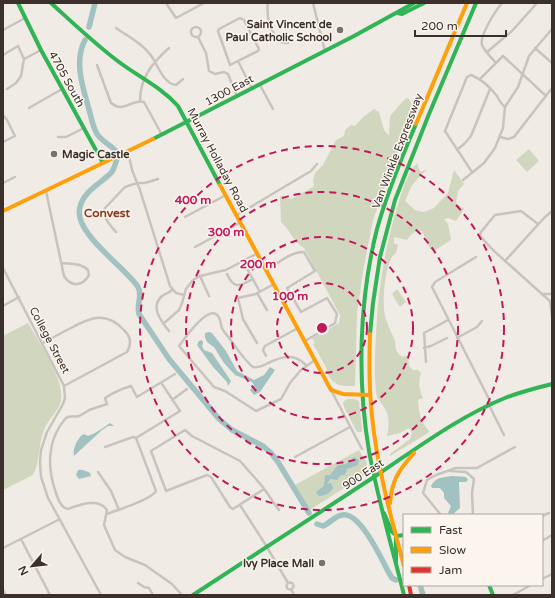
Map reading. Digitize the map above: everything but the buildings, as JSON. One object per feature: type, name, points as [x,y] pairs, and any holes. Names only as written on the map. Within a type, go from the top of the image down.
[{"type":"main road","name":"4705 South","points":[[18,3],[41,50],[103,163]]},
{"type":"main road","name":"Murray Holladay Road","points":[[51,3],[114,58],[128,69],[154,84],[170,96],[178,106],[188,122],[331,390]]},
{"type":"main road","name":"1300 East","points":[[3,210],[188,122],[326,51],[414,3]]},
{"type":"main road","name":"1300 East","points":[[398,13],[402,14],[424,3]]},
{"type":"main road","name":"Van Winkle Expressway","points":[[404,595],[381,508],[366,432],[363,395],[362,344],[364,305],[368,274],[377,230],[385,203],[400,162],[467,3]]},
{"type":"main road","name":"Van Winkle Expressway","points":[[403,562],[381,473],[373,427],[370,395],[372,319],[382,249],[396,196],[476,3]]},
{"type":"main road","name":"900 East","points":[[193,595],[374,477],[490,404],[523,391],[552,384]]},
{"type":"main road","points":[[331,390],[343,394],[370,395]]},
{"type":"main road","points":[[389,507],[390,489],[393,479],[396,473],[418,449]]},
{"type":"main road","points":[[381,508],[392,532],[397,536]]},
{"type":"main road","points":[[397,536],[403,534]]},
{"type":"main road","points":[[396,565],[397,555],[395,541],[397,536]]},
{"type":"street","points":[[166,3],[176,18],[204,3]]},
{"type":"street","points":[[268,3],[268,19],[276,37],[280,42],[288,43]]},
{"type":"street","points":[[313,3],[326,51]]},
{"type":"street","points":[[496,63],[483,46],[482,39],[493,15],[502,3]]},
{"type":"street","points":[[487,52],[512,31],[537,3]]},
{"type":"street","points":[[3,30],[25,18]]},
{"type":"street","points":[[242,18],[259,49],[257,52],[238,61],[230,65],[218,31],[242,18]]},
{"type":"street","points":[[116,28],[147,50],[162,73],[173,85],[176,85],[183,79]]},
{"type":"street","points":[[463,180],[490,156],[500,137],[504,125],[505,107],[518,87],[529,56],[552,29]]},
{"type":"street","points":[[198,36],[206,53],[209,71],[215,74],[223,72],[228,74],[237,97]]},
{"type":"street","points":[[3,55],[18,46],[24,59],[20,79],[7,89]]},
{"type":"street","points":[[140,101],[140,87],[154,61],[168,48]]},
{"type":"street","points":[[535,48],[552,63]]},
{"type":"street","points":[[24,59],[41,50]]},
{"type":"street","points":[[480,79],[503,56],[546,96]]},
{"type":"street","points":[[238,61],[252,89]]},
{"type":"street","points":[[97,65],[109,101],[112,104],[125,107],[140,101]]},
{"type":"street","points":[[472,172],[445,132],[467,77],[471,75],[480,79],[505,107]]},
{"type":"street","points":[[260,84],[273,109]]},
{"type":"street","points":[[500,137],[508,139],[514,137],[552,88]]},
{"type":"street","points":[[30,108],[62,89]]},
{"type":"street","points":[[457,150],[471,136],[490,89]]},
{"type":"street","points":[[140,101],[145,104],[162,134]]},
{"type":"street","points":[[3,115],[15,136],[3,142]]},
{"type":"street","points":[[58,137],[66,137],[84,128]]},
{"type":"street","points":[[128,151],[132,170],[167,280],[172,290],[176,293],[184,295]]},
{"type":"street","points":[[238,215],[307,174],[317,164]]},
{"type":"street","points":[[3,183],[15,177]]},
{"type":"street","points":[[116,232],[104,216],[103,211],[123,188],[137,183],[145,183],[158,179]]},
{"type":"street","points":[[46,190],[64,276],[69,283],[75,285],[81,284],[89,275],[88,270],[84,266],[62,263]]},
{"type":"street","points":[[185,217],[226,194]]},
{"type":"street","points":[[538,224],[521,211],[495,215],[481,232],[480,238],[551,301],[552,317]]},
{"type":"street","points":[[505,261],[546,215],[552,211]]},
{"type":"street","points":[[195,247],[241,222]]},
{"type":"street","points":[[163,324],[179,310],[190,282],[200,276],[226,270],[258,252]]},
{"type":"street","points":[[267,270],[294,254],[304,252],[315,271],[287,288],[293,300],[301,312],[327,298],[337,314],[335,323],[305,341]]},
{"type":"street","points":[[476,256],[435,282],[432,287],[504,435]]},
{"type":"street","points":[[245,265],[267,310]]},
{"type":"street","name":"College Street","points":[[3,268],[64,386],[65,398],[47,432],[40,455],[40,467],[48,498],[101,595]]},
{"type":"street","points":[[227,274],[230,282],[234,285],[240,285],[253,279]]},
{"type":"street","points":[[200,276],[209,296]]},
{"type":"street","points":[[257,343],[243,319],[238,298],[249,296],[274,284]]},
{"type":"street","points":[[169,331],[163,324],[158,314],[157,304],[161,298],[172,290]]},
{"type":"street","points":[[543,294],[552,294]]},
{"type":"street","points":[[3,306],[19,297]]},
{"type":"street","points":[[306,365],[294,358],[286,356],[261,367],[253,367],[244,360],[222,327],[219,318],[213,313],[204,318],[194,327],[180,346],[214,387],[225,391],[256,411],[281,399],[290,383],[306,365],[315,360]]},
{"type":"street","points":[[43,343],[87,320],[95,318],[109,319],[122,328],[130,337],[131,345],[127,352],[64,386]]},
{"type":"street","points":[[426,362],[424,332],[448,320]]},
{"type":"street","points":[[457,338],[477,327],[482,321]]},
{"type":"street","points":[[266,356],[263,350],[265,346],[298,328]]},
{"type":"street","points":[[424,348],[447,338]]},
{"type":"street","points":[[175,374],[162,384],[137,397],[131,386],[115,392],[105,398],[107,404],[79,416],[69,416],[65,418],[54,439],[49,455],[53,484],[60,502],[65,509],[86,503],[97,503],[105,507],[107,514],[104,525],[115,550],[125,557],[145,565],[172,584],[182,595]]},
{"type":"street","points":[[106,447],[133,437],[136,438],[180,411],[162,384]]},
{"type":"street","points":[[172,400],[187,389]]},
{"type":"street","name":"Murray Holladay Road","points":[[331,390],[362,449]]},
{"type":"street","points":[[295,457],[351,427]]},
{"type":"street","points":[[264,489],[233,509],[230,507],[211,477],[207,475],[166,491],[151,451],[185,430],[192,436],[240,461],[264,489],[279,510]]},
{"type":"street","points":[[107,514],[153,496],[156,491],[136,438]]},
{"type":"street","points":[[440,514],[423,493],[425,483],[429,478],[462,468],[477,468],[515,447]]},
{"type":"street","points":[[450,471],[466,472],[474,479],[472,494],[473,514]]},
{"type":"street","points":[[98,472],[111,491],[119,510]]},
{"type":"street","points":[[240,505],[288,583],[293,585],[291,589],[294,595]]},
{"type":"street","points":[[543,516],[549,513]]},
{"type":"street","points":[[3,548],[60,519]]},
{"type":"street","points":[[543,540],[552,535]]},
{"type":"street","points":[[21,539],[50,595]]},
{"type":"street","points":[[543,578],[552,574]]},
{"type":"street","points":[[138,583],[149,588],[153,595]]},
{"type":"street","points":[[513,595],[529,586]]},
{"type":"street","points":[[3,590],[6,595]]},
{"type":"green space","points":[[407,98],[409,99],[415,112],[398,151],[373,220],[363,271],[357,314],[355,386],[344,386],[334,382],[329,376],[326,371],[327,369],[313,344],[315,343],[312,338],[339,323],[340,315],[304,248],[297,242],[281,222],[280,196],[291,199],[314,186],[313,180],[315,173],[323,165],[336,140],[344,136],[345,130],[351,125],[355,126],[362,118],[374,109],[379,112],[384,130],[389,136],[390,116]]},
{"type":"green space","points":[[529,149],[539,161],[527,172],[516,160]]},
{"type":"green space","points":[[417,163],[421,172],[427,169],[412,185],[405,201],[415,210],[424,212],[434,208],[448,193],[454,170],[464,184],[458,191],[456,203],[464,209],[456,221],[448,218],[444,219],[448,224],[451,240],[434,251],[430,249],[422,231],[413,233],[407,240],[394,237],[394,243],[398,245],[396,253],[392,257],[387,270],[384,309],[387,322],[395,341],[397,352],[403,357],[408,356],[409,366],[413,370],[418,370],[421,373],[419,386],[423,398],[418,400],[419,410],[420,417],[429,431],[390,456],[390,454],[410,439],[412,433],[409,428],[400,433],[387,436],[389,426],[388,415],[376,394],[375,356],[378,301],[386,251],[394,218],[406,181]]},
{"type":"green space","points":[[397,289],[406,302],[401,306],[399,306],[392,294]]},
{"type":"green space","points":[[28,323],[45,351],[56,374],[60,385],[60,404],[44,430],[37,465],[33,475],[3,490],[3,336]]},
{"type":"green space","points":[[347,399],[359,401],[362,432],[357,432],[344,407],[343,402]]},
{"type":"green space","points":[[359,450],[367,463],[366,474],[308,511],[293,486]]},
{"type":"water","points":[[205,333],[212,333],[226,351],[237,371],[254,380],[264,375],[270,367],[275,370],[260,392],[254,395],[250,390],[254,385],[252,382],[235,375],[224,363],[214,347],[208,343],[205,338]]},
{"type":"water","points":[[202,340],[204,350],[212,353],[231,381],[228,386],[227,382],[213,367],[197,345],[199,341]]},
{"type":"water","points":[[110,423],[114,426],[108,426],[102,430],[74,456],[75,447],[78,440],[84,434],[88,436],[91,435]]},
{"type":"water","points":[[354,457],[359,460],[358,465],[347,469],[345,475],[341,475],[337,480],[330,479],[327,484],[331,483],[333,488],[327,494],[319,496],[316,492],[324,486],[325,475],[330,475],[338,465],[346,464]]},
{"type":"water","points":[[78,470],[90,473],[91,476],[79,479],[76,475]]},
{"type":"water","points":[[443,477],[466,477],[468,480],[466,482],[459,482],[460,508],[453,514],[448,513],[451,506],[444,498],[444,493],[440,488],[432,488],[431,486],[438,479]]},
{"type":"waterway","points":[[89,27],[95,3]]},
{"type":"waterway","points":[[85,40],[80,58],[80,67],[83,86],[93,124],[99,136],[116,151]]},
{"type":"waterway","points":[[117,159],[111,173],[89,192],[82,201],[80,207],[80,217],[84,227],[92,238],[138,287],[140,294],[138,307],[139,314],[169,359],[219,419],[232,430],[263,446],[271,453],[309,513]]},
{"type":"waterway","points":[[317,524],[323,526],[342,515],[349,516],[363,528],[376,548],[392,578],[396,580]]},
{"type":"waterway","points":[[420,586],[423,595]]},
{"type":"traffic: fast","points":[[18,3],[41,50],[103,163]]},
{"type":"traffic: fast","points":[[51,3],[110,55],[157,88],[178,106],[220,185]]},
{"type":"traffic: fast","points":[[153,139],[354,36],[414,3]]},
{"type":"traffic: fast","points":[[398,13],[402,14],[424,3]]},
{"type":"traffic: fast","points":[[370,334],[380,257],[395,200],[429,114],[476,3]]},
{"type":"traffic: fast","points":[[404,595],[369,451],[363,396],[362,340],[366,284],[377,229],[385,202],[416,124]]},
{"type":"traffic: fast","points":[[374,477],[438,434],[471,414],[511,396],[552,384]]},
{"type":"traffic: fast","points":[[193,595],[374,477]]},
{"type":"traffic: fast","points":[[384,513],[392,532],[397,536]]},
{"type":"traffic: fast","points":[[397,536],[403,535]]},
{"type":"traffic: fast","points":[[396,537],[396,562]]},
{"type":"traffic: fast","points":[[489,586],[493,595]]},
{"type":"traffic: slow","points":[[416,124],[467,3]]},
{"type":"traffic: slow","points":[[3,211],[153,139]]},
{"type":"traffic: slow","points":[[220,185],[331,390],[343,394],[370,395]]},
{"type":"traffic: slow","points":[[370,334],[369,365],[374,435],[385,492],[403,562]]},
{"type":"traffic: slow","points":[[390,503],[392,487],[397,475],[414,453]]},
{"type":"traffic: jam","points":[[409,586],[411,595]]},
{"type":"place","name":"Saint Vincent de Paul Catholic School","points":[[340,30]]},
{"type":"place","name":"Magic Castle","points":[[54,154]]},
{"type":"place","name":"Ivy Place Mall","points":[[322,563]]},
{"type":"district","name":"Convest","points":[[107,213]]}]
